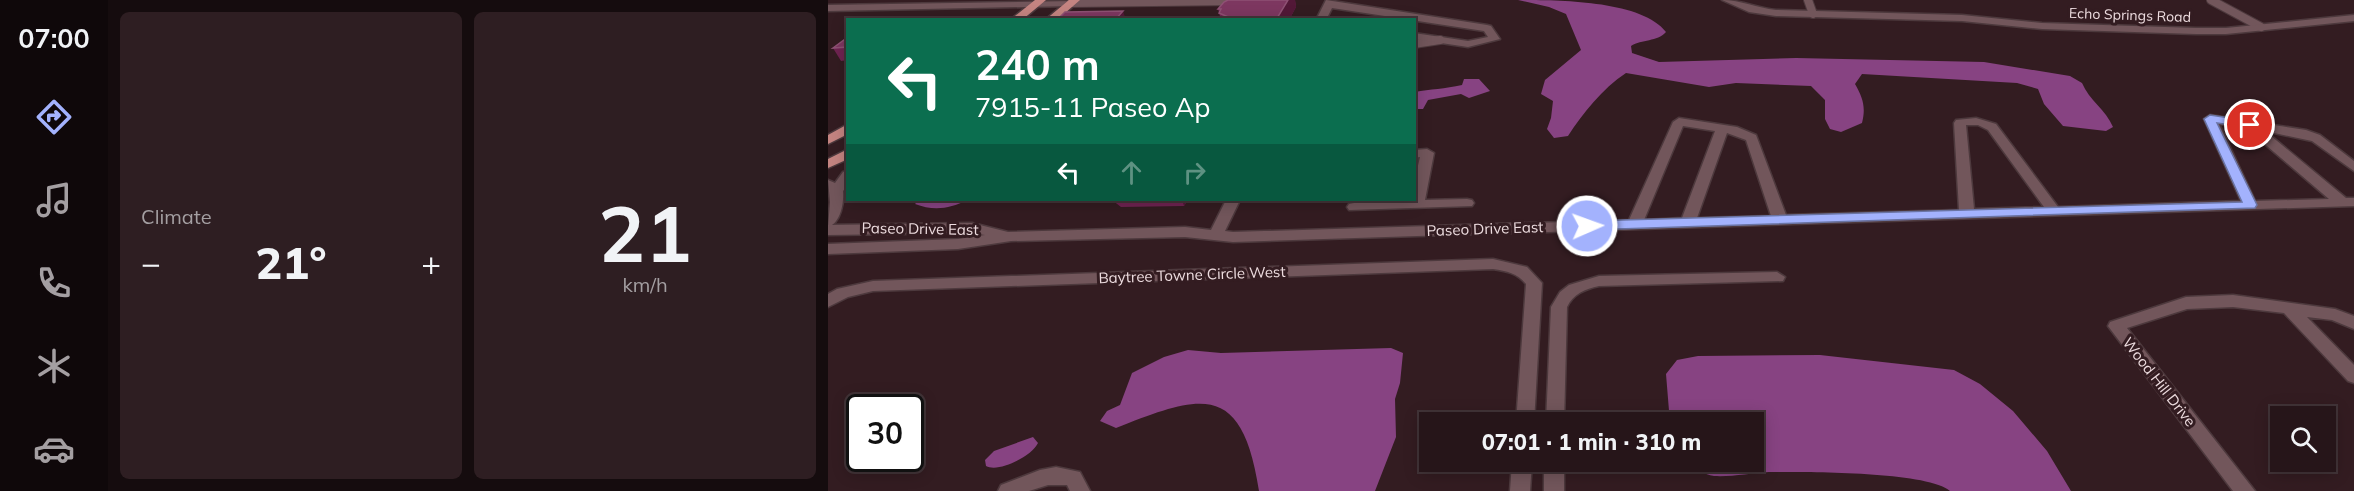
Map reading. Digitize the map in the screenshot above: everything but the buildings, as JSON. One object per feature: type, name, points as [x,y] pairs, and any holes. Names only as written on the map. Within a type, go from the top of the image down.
[{"type":"main road","points":[[1018,18],[1038,2]]},
{"type":"main road","points":[[1053,18],[1073,2]]},
{"type":"main road","points":[[828,140],[846,129]]},
{"type":"main road","points":[[828,164],[846,154]]},
{"type":"street","name":"Echo Springs Road","points":[[1727,0],[1766,12],[1962,18],[2042,26],[2160,30],[2226,31],[2354,18]]},
{"type":"street","points":[[828,8],[1073,2]]},
{"type":"street","points":[[1322,18],[1330,3],[1488,28],[1495,39],[1468,44],[1416,36]]},
{"type":"street","points":[[2250,205],[2210,119],[2306,134],[2316,138],[2354,167]]},
{"type":"street","points":[[1967,214],[1960,123],[1967,121],[1977,121],[1992,127],[2054,211]]},
{"type":"street","points":[[1635,224],[1679,123],[1737,131],[1752,138],[1780,220]]},
{"type":"street","points":[[2250,125],[2348,202]]},
{"type":"street","points":[[1688,222],[1722,129]]},
{"type":"street","points":[[1416,154],[1427,153],[1417,205]]},
{"type":"street","points":[[828,222],[837,202],[832,188],[846,177]]},
{"type":"street","points":[[1216,235],[1233,201]]},
{"type":"street","name":"Paseo Drive East","points":[[828,249],[958,244],[1011,236],[1185,232],[1233,237],[2348,202]]},
{"type":"street","points":[[1346,234],[1356,203],[1417,205],[1467,203]]},
{"type":"street","name":"Paseo Drive East","points":[[828,230],[972,228],[1011,236]]},
{"type":"street","name":"Baytree Towne Circle West","points":[[828,301],[843,293],[873,286],[1493,264],[1517,267],[1526,271],[1534,284],[1525,412]]},
{"type":"street","points":[[1556,412],[1559,307],[1562,298],[1572,289],[1599,281],[1777,277]]},
{"type":"street","name":"Wood Hill Drive","points":[[2245,491],[2116,326],[2186,303],[2233,301],[2289,308]]},
{"type":"street","points":[[2289,308],[2335,315],[2354,322]]},
{"type":"street","points":[[2289,308],[2354,375]]},
{"type":"street","points":[[1520,491],[1521,472]]},
{"type":"street","points":[[1554,472],[1554,491]]},
{"type":"street","points":[[1008,491],[1042,477],[1062,474],[1073,478],[1080,491]]},
{"type":"lane","points":[[1808,0],[1813,14]]},
{"type":"lane","points":[[2211,0],[2261,27]]},
{"type":"lane","points":[[1073,2],[1252,1]]},
{"type":"lane","points":[[1416,44],[1440,40]]},
{"type":"shaded area","points":[[1518,0],[1554,0],[1597,4],[1619,8],[1654,21],[1666,32],[1631,46],[1632,53],[1659,62],[1796,58],[1984,62],[2070,76],[2082,83],[2113,127],[2106,131],[2063,126],[2044,104],[2038,89],[2017,83],[1862,74],[1855,84],[1863,103],[1862,123],[1841,132],[1830,129],[1825,119],[1825,100],[1811,86],[1736,83],[1709,87],[1626,73],[1594,102],[1568,136],[1554,138],[1547,129],[1553,101],[1541,94],[1545,80],[1581,50],[1566,14],[1549,7]]},
{"type":"shaded area","points":[[1464,79],[1479,79],[1490,91],[1469,98],[1461,94],[1428,100],[1423,109],[1416,109],[1416,92],[1462,85]]},
{"type":"shaded area","points":[[918,201],[964,201],[948,207],[935,208],[915,204]]},
{"type":"shaded area","points":[[1391,348],[1403,353],[1400,383],[1395,399],[1396,437],[1375,491],[1259,491],[1252,455],[1242,430],[1229,414],[1213,406],[1195,404],[1172,408],[1116,428],[1100,421],[1107,411],[1120,405],[1132,373],[1164,357],[1188,350],[1221,353]]},
{"type":"shaded area","points":[[1820,355],[1954,370],[1980,384],[2013,411],[2047,451],[2071,491],[1950,491],[1937,484],[1917,480],[1864,474],[1769,472],[1714,476],[1702,473],[1700,472],[1764,472],[1764,412],[1669,412],[1666,374],[1677,360],[1698,356]]},
{"type":"shaded area","points":[[1033,437],[1038,443],[1022,458],[999,467],[986,466],[985,460],[994,451]]},
{"type":"route","points":[[1587,226],[2250,205],[2210,119],[2250,125]]}]
